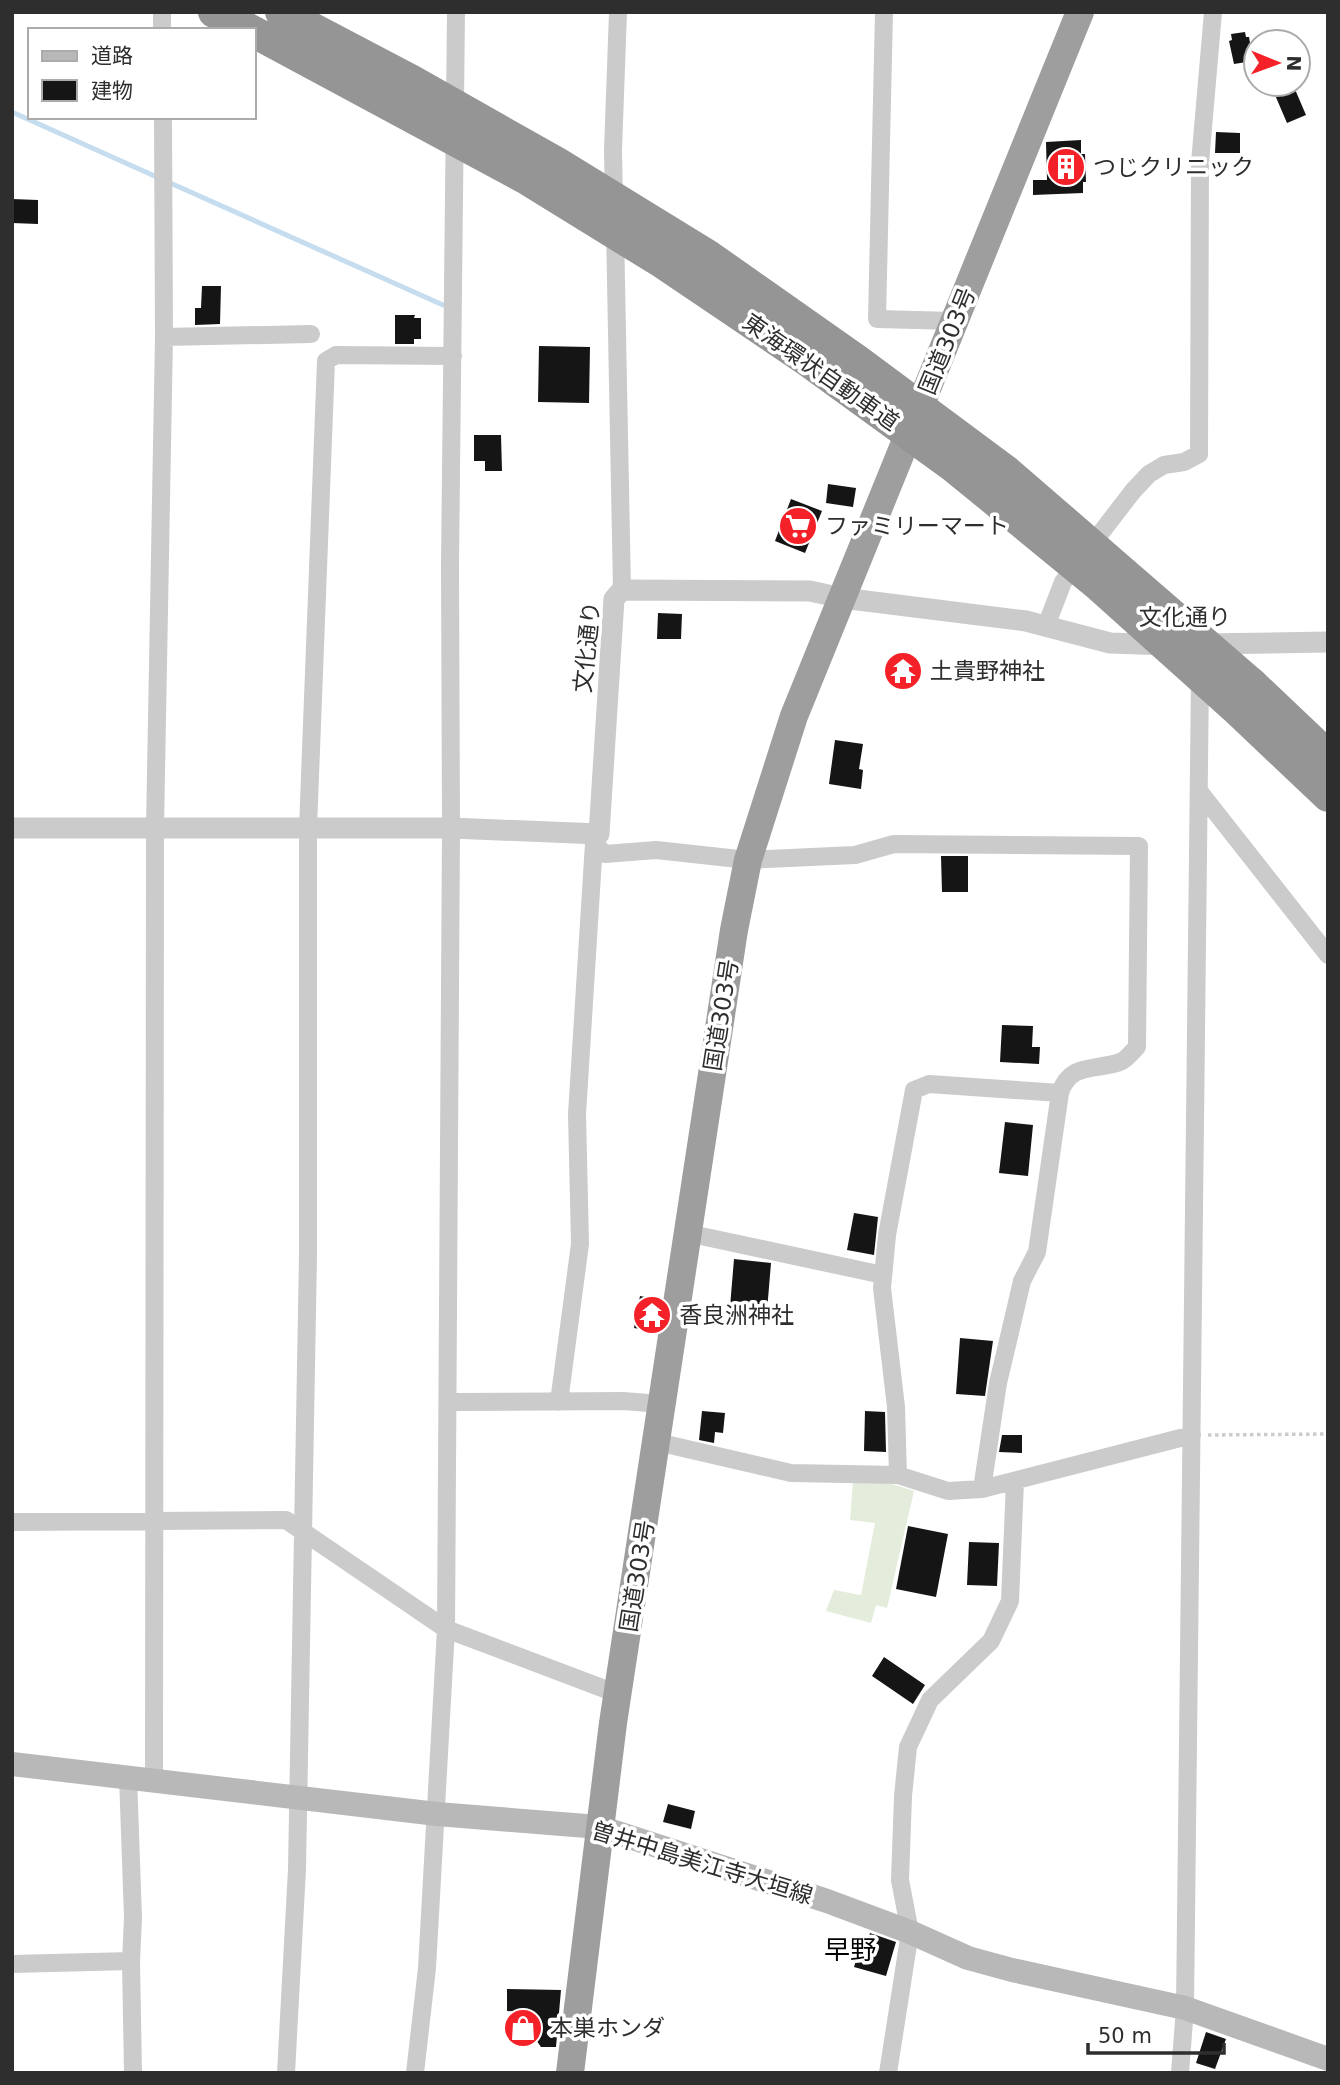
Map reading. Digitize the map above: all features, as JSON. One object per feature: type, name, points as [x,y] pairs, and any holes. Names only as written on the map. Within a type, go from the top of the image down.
[{"type":"highway","name":"東海環状自動車道","points":[[214,12],[246,28]]},
{"type":"highway","name":"東海環状自動車道","points":[[281,12],[412,81],[545,156],[710,257],[858,361],[1006,471],[1243,695],[1279,750],[1328,796]]},
{"type":"highway","name":"国道303号","points":[[570,2073],[599,1827],[618,1694],[734,930],[748,860],[794,716],[1080,12]]},
{"type":"highway","name":"東海環状自動車道","points":[[256,33],[548,192],[663,263],[808,361],[954,467],[1097,584],[1328,756]]},
{"type":"highway","points":[[1279,750],[1328,813]]},
{"type":"main road","name":"曽井中島美江寺大垣線","points":[[12,1764],[438,1814],[599,1827],[827,1901],[910,1932],[968,1958],[1185,2008],[1328,2059]]},
{"type":"street","points":[[415,2073],[427,1968],[438,1814],[446,1629],[449,1402],[450,564],[456,12]]},
{"type":"street","points":[[618,12],[613,150],[622,590]]},
{"type":"street","points":[[884,12],[877,319],[955,321]]},
{"type":"street","points":[[1046,626],[1063,582],[1133,491],[1149,474],[1164,465],[1184,462],[1199,454],[1200,163],[1213,12]]},
{"type":"street","points":[[154,1779],[155,828],[164,337],[163,119]]},
{"type":"street","points":[[164,337],[311,334]]},
{"type":"street","points":[[286,2073],[297,1869],[308,1255],[308,828],[326,361],[336,355],[453,356]]},
{"type":"street","name":"文化通り","points":[[12,828],[451,828],[600,834],[614,599],[622,590],[810,591],[842,598],[980,614],[1046,626],[1110,643],[1328,642]]},
{"type":"street","points":[[1180,2073],[1185,2008],[1201,644]]},
{"type":"street","points":[[1199,791],[1328,955]]},
{"type":"street","points":[[559,1402],[580,1244],[577,1114],[594,843],[605,854],[656,850],[748,860],[855,855],[894,844],[1139,846],[1137,1047],[1123,1061],[1079,1070],[1064,1080],[1037,1252],[1022,1281],[998,1383],[982,1489]]},
{"type":"street","points":[[898,1475],[896,1407],[882,1288],[887,1235],[914,1090],[929,1084],[1060,1093]]},
{"type":"street","points":[[687,1233],[883,1275]]},
{"type":"street","points":[[449,1402],[623,1401],[661,1404]]},
{"type":"street","points":[[657,1442],[790,1473],[898,1475],[948,1491],[982,1489],[1192,1435]]},
{"type":"street","points":[[888,2073],[910,1932],[900,1880],[908,1747],[930,1700],[991,1641],[1010,1601],[1015,1481]]},
{"type":"street","points":[[12,1522],[286,1520],[446,1629],[618,1694]]},
{"type":"street","points":[[128,1776],[133,1918],[133,2073]]},
{"type":"street","points":[[12,1964],[131,1961]]},
{"type":"path","points":[[1192,1435],[1328,1434]]},
{"type":"green space","points":[[853,1481],[889,1483],[914,1491],[887,1608],[876,1605],[871,1623],[826,1611],[834,1590],[861,1595],[875,1523],[850,1520]]},
{"type":"building","points":[[1242,32],[1242,63],[1234,64],[1229,41],[1232,40],[1231,34]]},
{"type":"building","points":[[1276,98],[1299,98],[1306,115],[1287,123]]},
{"type":"building","points":[[1216,132],[1240,133],[1240,153],[1215,153]]},
{"type":"building","name":"つじクリニック","points":[[1081,140],[1081,154],[1085,154],[1086,182],[1083,182],[1083,193],[1033,195],[1033,180],[1047,180],[1046,142]]},
{"type":"building","points":[[12,199],[38,200],[38,224],[12,223]]},
{"type":"building","points":[[202,286],[221,286],[220,324],[195,325],[195,308],[201,308]]},
{"type":"building","points":[[395,315],[415,315],[414,318],[421,318],[421,339],[414,339],[414,344],[395,344]]},
{"type":"building","points":[[539,346],[590,347],[589,403],[538,402]]},
{"type":"building","points":[[474,435],[501,435],[502,471],[485,471],[485,461],[474,461]]},
{"type":"building","points":[[828,484],[856,488],[853,507],[826,503]]},
{"type":"building","name":"ファミリーマート","points":[[791,499],[822,511],[805,553],[775,541]]},
{"type":"building","points":[[658,613],[682,614],[681,639],[657,639]]},
{"type":"building","points":[[835,740],[863,744],[859,769],[863,770],[861,789],[829,784]]},
{"type":"building","points":[[941,856],[968,856],[968,892],[942,892]]},
{"type":"building","points":[[1002,1025],[1033,1026],[1032,1047],[1040,1047],[1039,1064],[1000,1062]]},
{"type":"building","points":[[1005,1122],[1033,1125],[1028,1176],[999,1173]]},
{"type":"building","points":[[854,1213],[878,1217],[874,1255],[847,1250]]},
{"type":"building","points":[[734,1259],[771,1263],[767,1311],[730,1307]]},
{"type":"building","name":"香良洲神社","points":[[640,1296],[661,1300],[656,1332],[634,1328]]},
{"type":"building","points":[[960,1338],[993,1341],[985,1396],[956,1394]]},
{"type":"building","points":[[702,1411],[725,1413],[723,1433],[715,1432],[714,1443],[699,1440]]},
{"type":"building","points":[[865,1411],[885,1412],[886,1452],[864,1451]]},
{"type":"building","points":[[1002,1435],[1022,1435],[1022,1453],[999,1452]]},
{"type":"building","points":[[908,1526],[948,1534],[936,1597],[896,1589]]},
{"type":"building","points":[[969,1542],[999,1543],[997,1586],[967,1585]]},
{"type":"building","points":[[884,1657],[925,1685],[913,1704],[872,1676]]},
{"type":"building","points":[[668,1804],[695,1811],[691,1829],[663,1822]]},
{"type":"building","points":[[870,1933],[896,1942],[886,1976],[854,1967],[860,1947],[865,1949]]},
{"type":"building","points":[[507,1989],[561,1990],[556,2047],[541,2047],[523,2021],[523,2012],[507,2011]]},
{"type":"building","points":[[1206,2032],[1226,2039],[1215,2069],[1196,2063]]},
{"type":"waterway","points":[[12,112],[159,178]]},
{"type":"waterway","points":[[168,182],[443,305]]},
{"type":"place","name":"つじクリニック","points":[[1066,167]]},
{"type":"place","name":"ファミリーマート","points":[[798,526]]},
{"type":"place","name":"土貴野神社","points":[[903,671]]},
{"type":"place","name":"香良洲神社","points":[[652,1315]]},
{"type":"place","name":"本巣ホンダ","points":[[523,2028]]},
{"type":"district","name":"早野","points":[[850,1950]]}]
